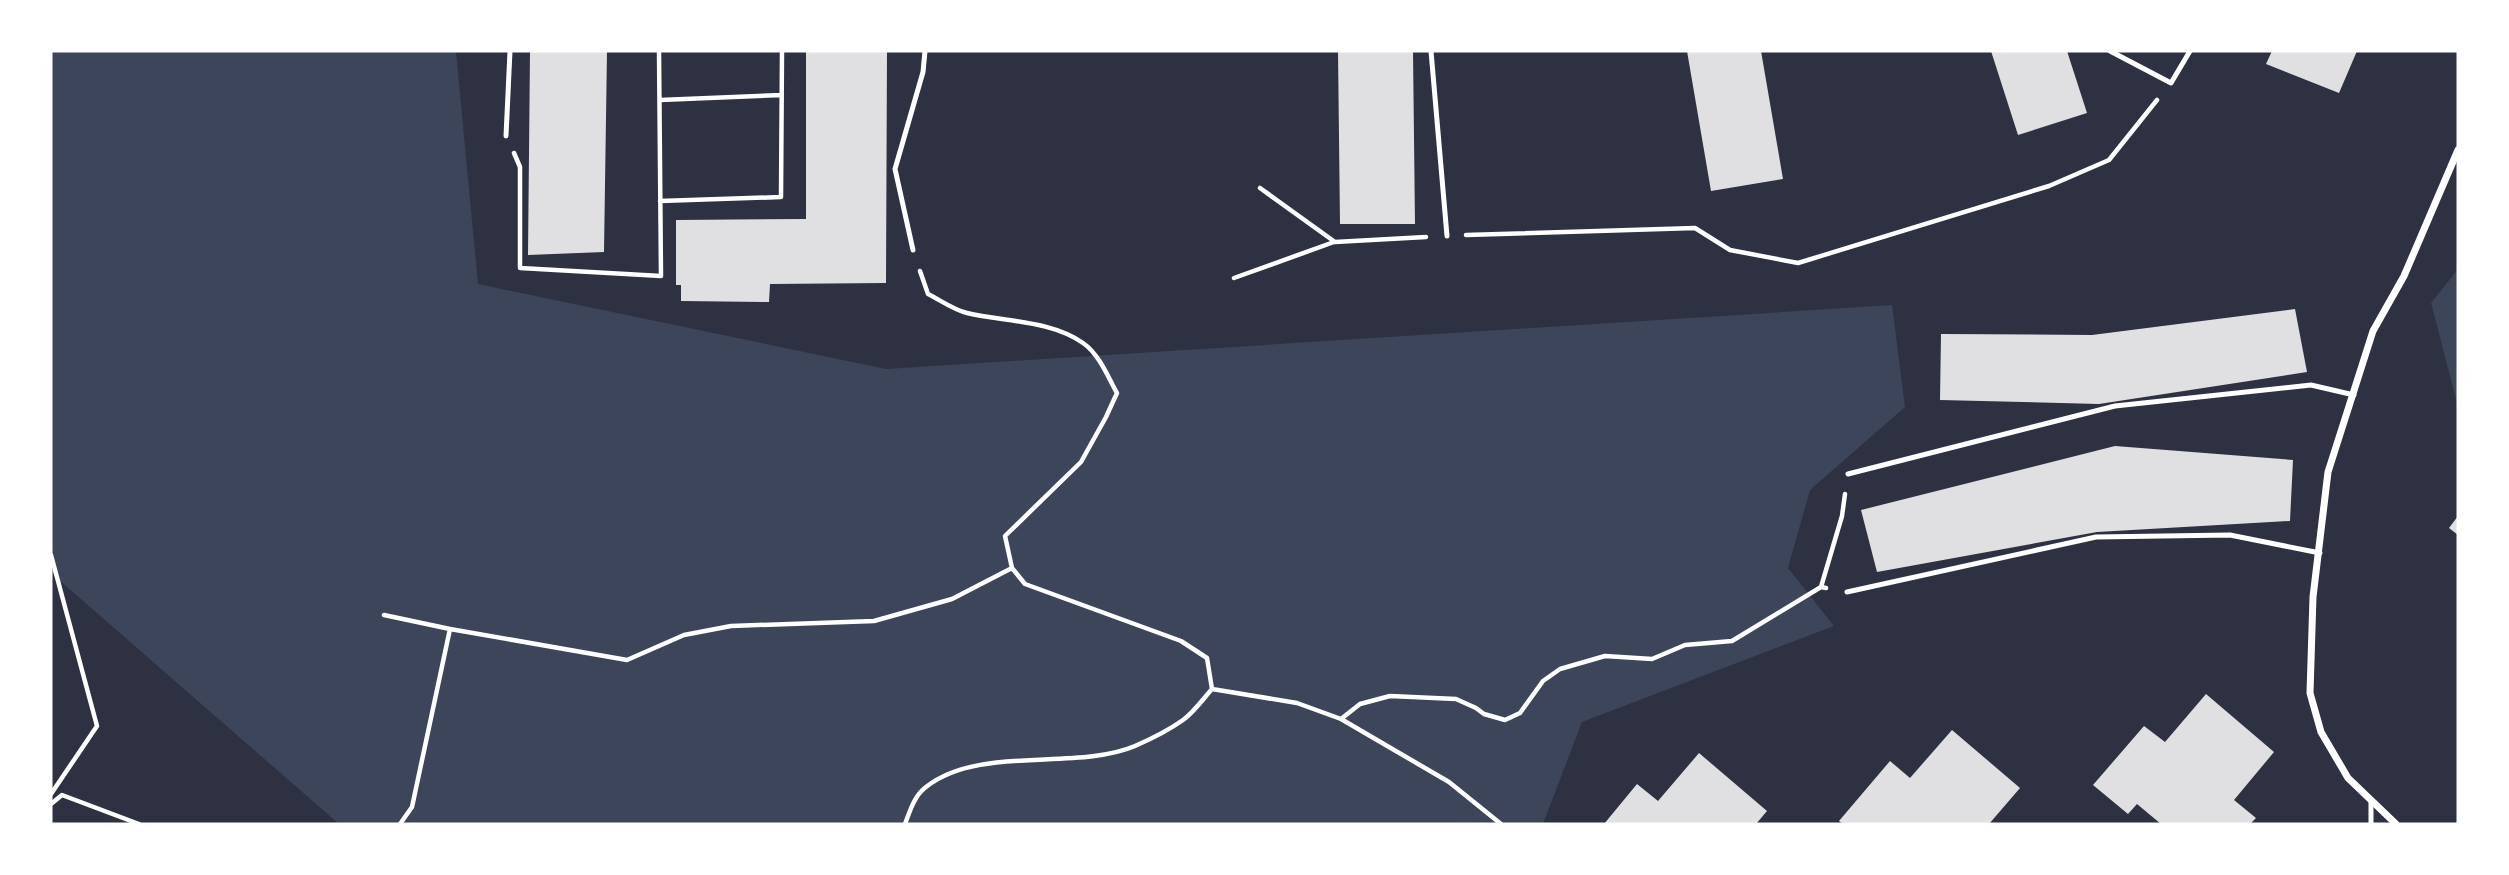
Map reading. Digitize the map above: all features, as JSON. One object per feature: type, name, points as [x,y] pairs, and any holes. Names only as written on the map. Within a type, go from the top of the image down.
[{"type":"street","points":[[2396,824],[2348,778],[2320,732],[2310,693],[2313,597],[2329,472],[2373,331],[2404,276],[2458,150]]},
{"type":"lane","points":[[506,136],[510,51]]},
{"type":"lane","points":[[913,250],[895,169],[923,72],[925,51]]},
{"type":"lane","points":[[1431,51],[1447,236]]},
{"type":"lane","points":[[2110,51],[2171,83],[2190,51]]},
{"type":"lane","points":[[1849,474],[2115,406],[2311,385],[2354,395]]},
{"type":"lane","points":[[1847,592],[2096,537],[2230,535],[2320,553]]},
{"type":"lane","points":[[2371,801],[2371,824]]},
{"type":"path","points":[[506,136],[520,167],[520,268],[661,275],[659,51]]},
{"type":"path","points":[[660,201],[781,197],[782,51]]},
{"type":"path","points":[[1234,278],[1335,242],[1695,228],[1730,250],[1798,263],[2049,186],[2109,160],[2171,83]]},
{"type":"path","points":[[660,100],[782,95]]},
{"type":"path","points":[[1260,188],[1335,242]]},
{"type":"path","points":[[913,250],[928,293],[964,313],[1021,321],[1061,332],[1085,344],[1100,363],[1117,393],[1081,462],[1005,536],[1012,568],[1025,584],[1181,641],[1207,658],[1212,689]]},
{"type":"path","points":[[1821,587],[1842,516]]},
{"type":"path","points":[[51,555],[97,726],[51,794]]},
{"type":"path","points":[[384,615],[627,660],[684,635],[731,626],[874,621],[952,599],[1012,568]]},
{"type":"path","points":[[1341,719],[1360,704],[1390,696],[1456,699],[1484,714],[1505,720],[1520,713],[1543,681],[1560,669],[1605,656],[1652,659],[1685,645],[1732,641],[1821,587],[1847,592]]},
{"type":"path","points":[[400,824],[412,807],[450,629]]},
{"type":"path","points":[[1212,689],[1297,703],[1341,719],[1449,782],[1501,824]]},
{"type":"path","points":[[905,824],[912,804],[925,787],[955,772],[982,765],[1097,754],[1134,747],[1183,720],[1212,689]]},
{"type":"path","points":[[51,804],[62,795],[139,824]]},
{"type":"shaded area","points":[[51,51],[456,51],[478,284],[886,369],[1892,305],[1905,407],[1810,490],[1788,568],[1834,626],[1582,722],[1543,824],[339,824],[51,573]]},
{"type":"shaded area","points":[[2458,269],[2458,407],[2431,303]]},
{"type":"building","points":[[530,51],[607,51],[604,252],[528,255]]},
{"type":"building","points":[[806,51],[887,51],[886,283],[770,284],[769,302],[681,301],[681,285],[676,285],[676,220],[806,219]]},
{"type":"building","points":[[1338,51],[1413,51],[1415,224],[1340,224]]},
{"type":"building","points":[[1687,51],[1761,51],[1783,179],[1711,191]]},
{"type":"building","points":[[1991,51],[2067,51],[2087,113],[2018,135]]},
{"type":"building","points":[[2272,51],[2357,51],[2339,93],[2266,64]]},
{"type":"building","points":[[2295,309],[2307,372],[2099,404],[1940,400],[1941,334],[2092,335]]},
{"type":"building","points":[[2115,446],[2293,460],[2290,521],[2097,532],[1877,572],[1861,510]]},
{"type":"building","points":[[2458,516],[2458,535],[2449,528]]},
{"type":"building","points":[[2206,694],[2274,752],[2234,800],[2256,818],[2250,824],[2161,824],[2137,804],[2128,814],[2093,785],[2144,726],[2165,742]]},
{"type":"building","points":[[1952,730],[2020,788],[1989,824],[1843,824],[1839,821],[1890,761],[1910,778]]},
{"type":"building","points":[[1699,753],[1767,811],[1756,824],[1604,824],[1637,784],[1658,801]]}]
